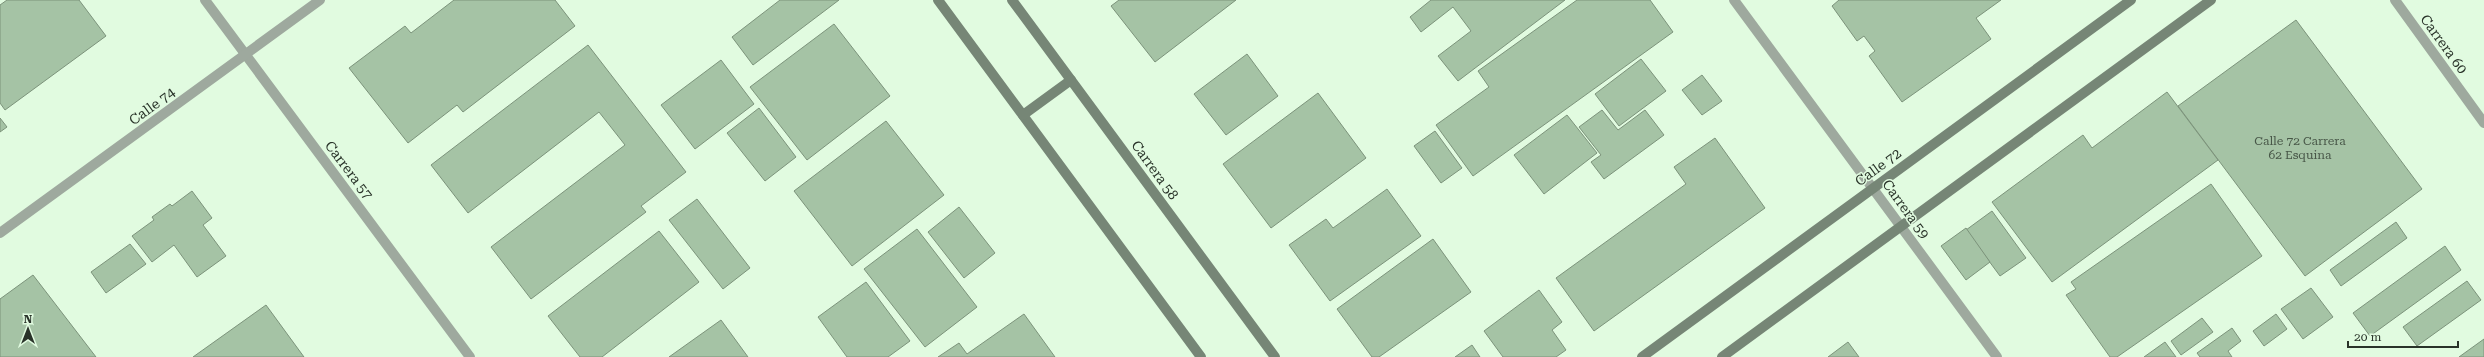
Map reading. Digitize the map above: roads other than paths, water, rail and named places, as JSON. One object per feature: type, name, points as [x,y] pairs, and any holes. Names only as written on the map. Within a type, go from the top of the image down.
[{"type":"main road","points":[[938,0],[1201,357]]},
{"type":"main road","name":"Carrera 58","points":[[1012,0],[1275,357]]},
{"type":"main road","name":"Calle 72","points":[[1642,357],[2131,0]]},
{"type":"main road","points":[[1722,357],[2211,0]]},
{"type":"main road","points":[[1023,115],[1071,80]]},
{"type":"street","name":"Carrera 57","points":[[205,0],[470,357]]},
{"type":"street","name":"Calle 74","points":[[0,233],[320,0]]},
{"type":"street","name":"Carrera 59","points":[[1734,0],[1997,357]]},
{"type":"street","name":"Carrera 60","points":[[2395,0],[2484,123]]}]
